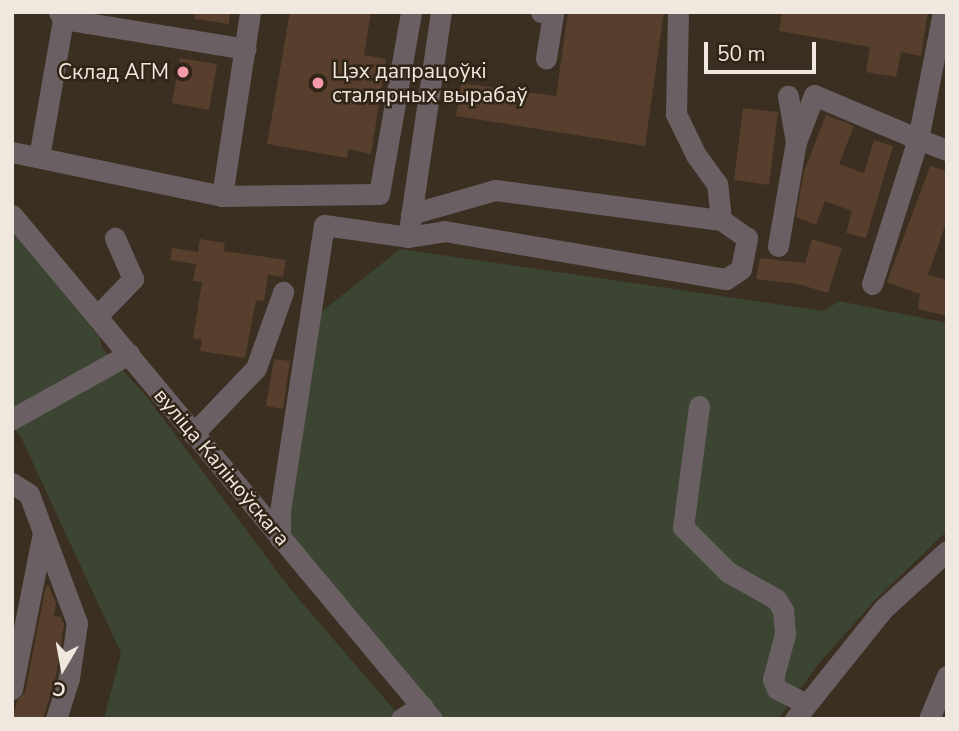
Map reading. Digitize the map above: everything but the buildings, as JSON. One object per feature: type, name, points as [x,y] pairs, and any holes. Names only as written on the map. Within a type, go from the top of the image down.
[{"type":"street","points":[[222,196],[250,12]]},
{"type":"street","points":[[12,152],[222,196],[379,194],[411,12]]},
{"type":"street","points":[[408,237],[441,12]]},
{"type":"street","points":[[541,12],[554,14],[546,58]]},
{"type":"street","points":[[678,12],[676,114],[696,155],[718,184],[721,220]]},
{"type":"street","points":[[872,284],[918,139],[943,12]]},
{"type":"street","points":[[40,158],[61,15],[246,49]]},
{"type":"street","points":[[788,96],[796,142]]},
{"type":"street","points":[[778,246],[796,142],[814,96],[947,150]]},
{"type":"street","points":[[281,538],[280,512],[324,225],[408,237],[443,232],[726,279],[741,269],[747,238],[721,220],[495,190],[411,214]]},
{"type":"street","name":"вуліца Каліноўскага","points":[[12,215],[427,713]]},
{"type":"street","points":[[97,316],[133,279],[115,238]]},
{"type":"street","points":[[193,435],[256,368],[283,292]]},
{"type":"street","points":[[12,419],[129,354]]},
{"type":"street","points":[[699,406],[682,527],[728,572],[776,599],[783,610],[785,634],[774,679],[777,689],[801,711],[883,609],[947,551]]},
{"type":"street","points":[[12,483],[29,494],[77,623],[69,678],[55,719]]},
{"type":"street","points":[[12,689],[44,533]]},
{"type":"street","points":[[929,719],[947,676]]},
{"type":"street","points":[[401,719],[427,713]]},
{"type":"green space","points":[[12,229],[100,338],[102,348],[147,397],[291,590],[402,719],[104,719],[121,653],[20,435],[12,428]]},
{"type":"green space","points":[[400,249],[824,311],[839,301],[947,323],[947,531],[875,600],[820,662],[778,719],[441,719],[299,550],[289,529],[321,312]]},
{"type":"place","name":"Склад АГМ","points":[[183,72]]},
{"type":"place","name":"Цэх дапрацоўкі сталярных вырабаў","points":[[318,83]]}]
